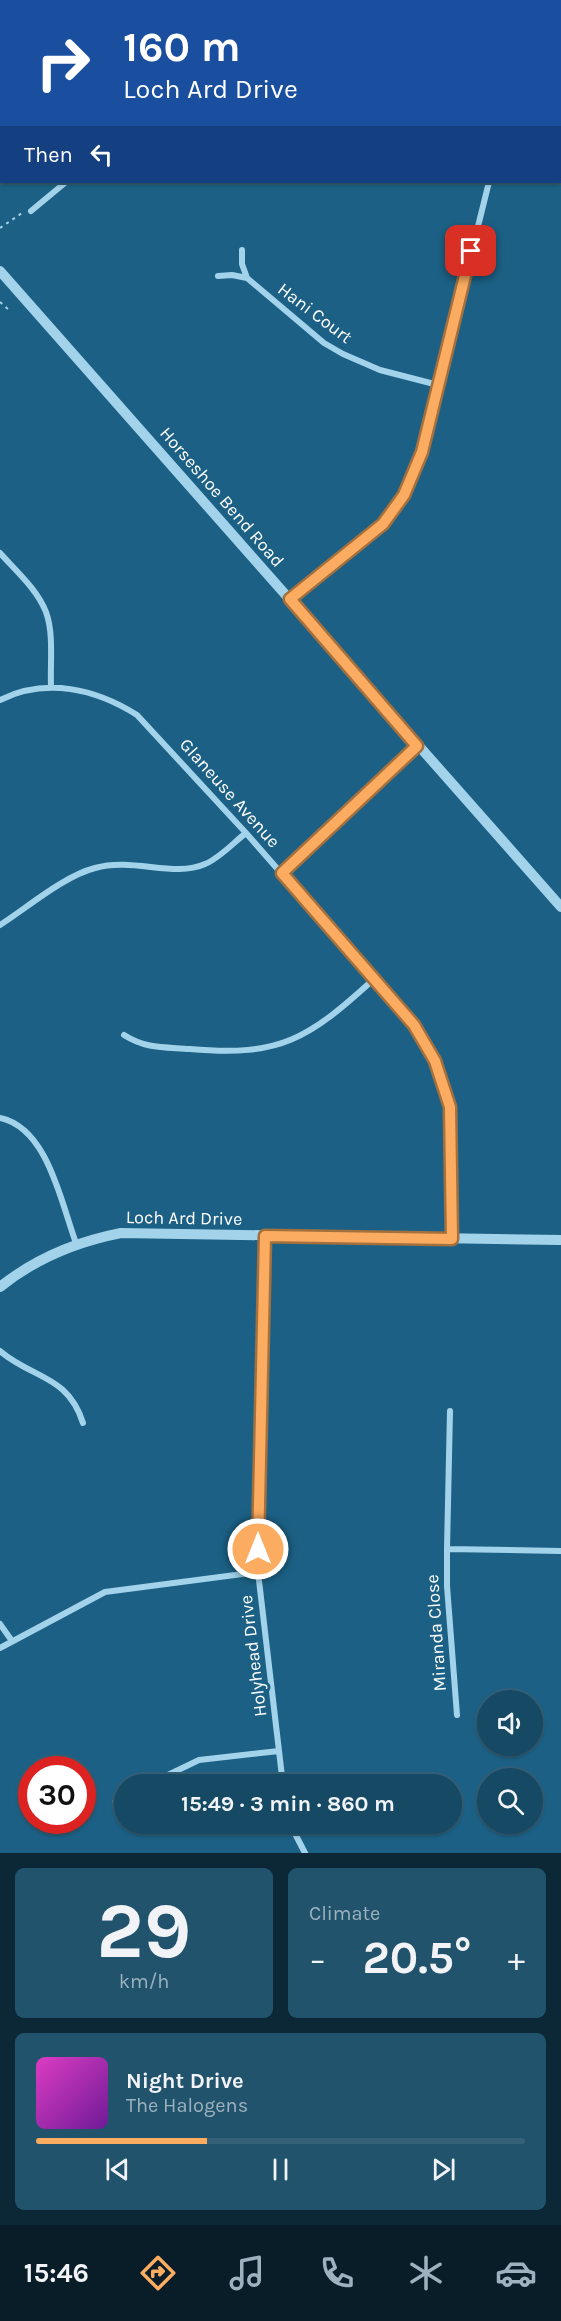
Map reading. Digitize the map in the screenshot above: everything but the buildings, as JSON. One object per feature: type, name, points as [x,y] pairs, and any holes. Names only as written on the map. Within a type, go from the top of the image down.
[{"type":"street","points":[[31,211],[65,183]]},
{"type":"street","points":[[290,599],[383,524],[412,478],[422,452],[489,183]]},
{"type":"street","points":[[242,250],[242,264],[247,278]]},
{"type":"street","name":"Horseshoe Bend Road","points":[[0,272],[561,907]]},
{"type":"street","points":[[218,276],[232,275],[247,278]]},
{"type":"street","name":"Hani Court","points":[[247,278],[317,337],[343,354],[380,370],[438,385]]},
{"type":"street","points":[[0,553],[38,597],[46,612],[49,626],[51,686]]},
{"type":"street","name":"Glaneuse Avenue","points":[[0,700],[21,692],[51,686],[96,694],[118,703],[137,715],[282,873],[374,979],[426,1043],[444,1083],[450,1107],[452,1131],[452,1239]]},
{"type":"street","points":[[282,873],[417,746]]},
{"type":"street","points":[[0,925],[77,875],[94,868],[128,863],[173,869],[206,864],[246,833]]},
{"type":"street","points":[[123,1035],[141,1046],[220,1052],[256,1050],[287,1043],[316,1029],[374,979]]},
{"type":"street","points":[[0,1118],[25,1130],[38,1144],[76,1243]]},
{"type":"street","name":"Loch Ard Drive","points":[[0,1287],[37,1261],[76,1243],[121,1233],[561,1240]]},
{"type":"street","name":"Holyhead Drive","points":[[265,1236],[258,1436],[258,1572],[282,1774]]},
{"type":"street","points":[[0,1351],[59,1385],[78,1407],[83,1423]]},
{"type":"street","name":"Miranda Close","points":[[450,1411],[447,1586],[457,1715]]},
{"type":"street","name":"Miranda Close","points":[[447,1549],[561,1551]]},
{"type":"street","points":[[0,1648],[105,1592],[258,1572]]},
{"type":"street","points":[[0,1624],[12,1641]]},
{"type":"street","points":[[170,1774],[199,1760],[279,1751]]},
{"type":"street","points":[[295,1834],[305,1853]]},
{"type":"path","points":[[0,228],[23,212],[31,211]]},
{"type":"path","points":[[0,302],[9,310]]},
{"type":"route","points":[[258,1549],[258,1436],[265,1236],[452,1239],[450,1107],[435,1061],[414,1025],[282,873],[417,746],[290,599],[383,524],[404,495],[422,452],[471,251]]}]
